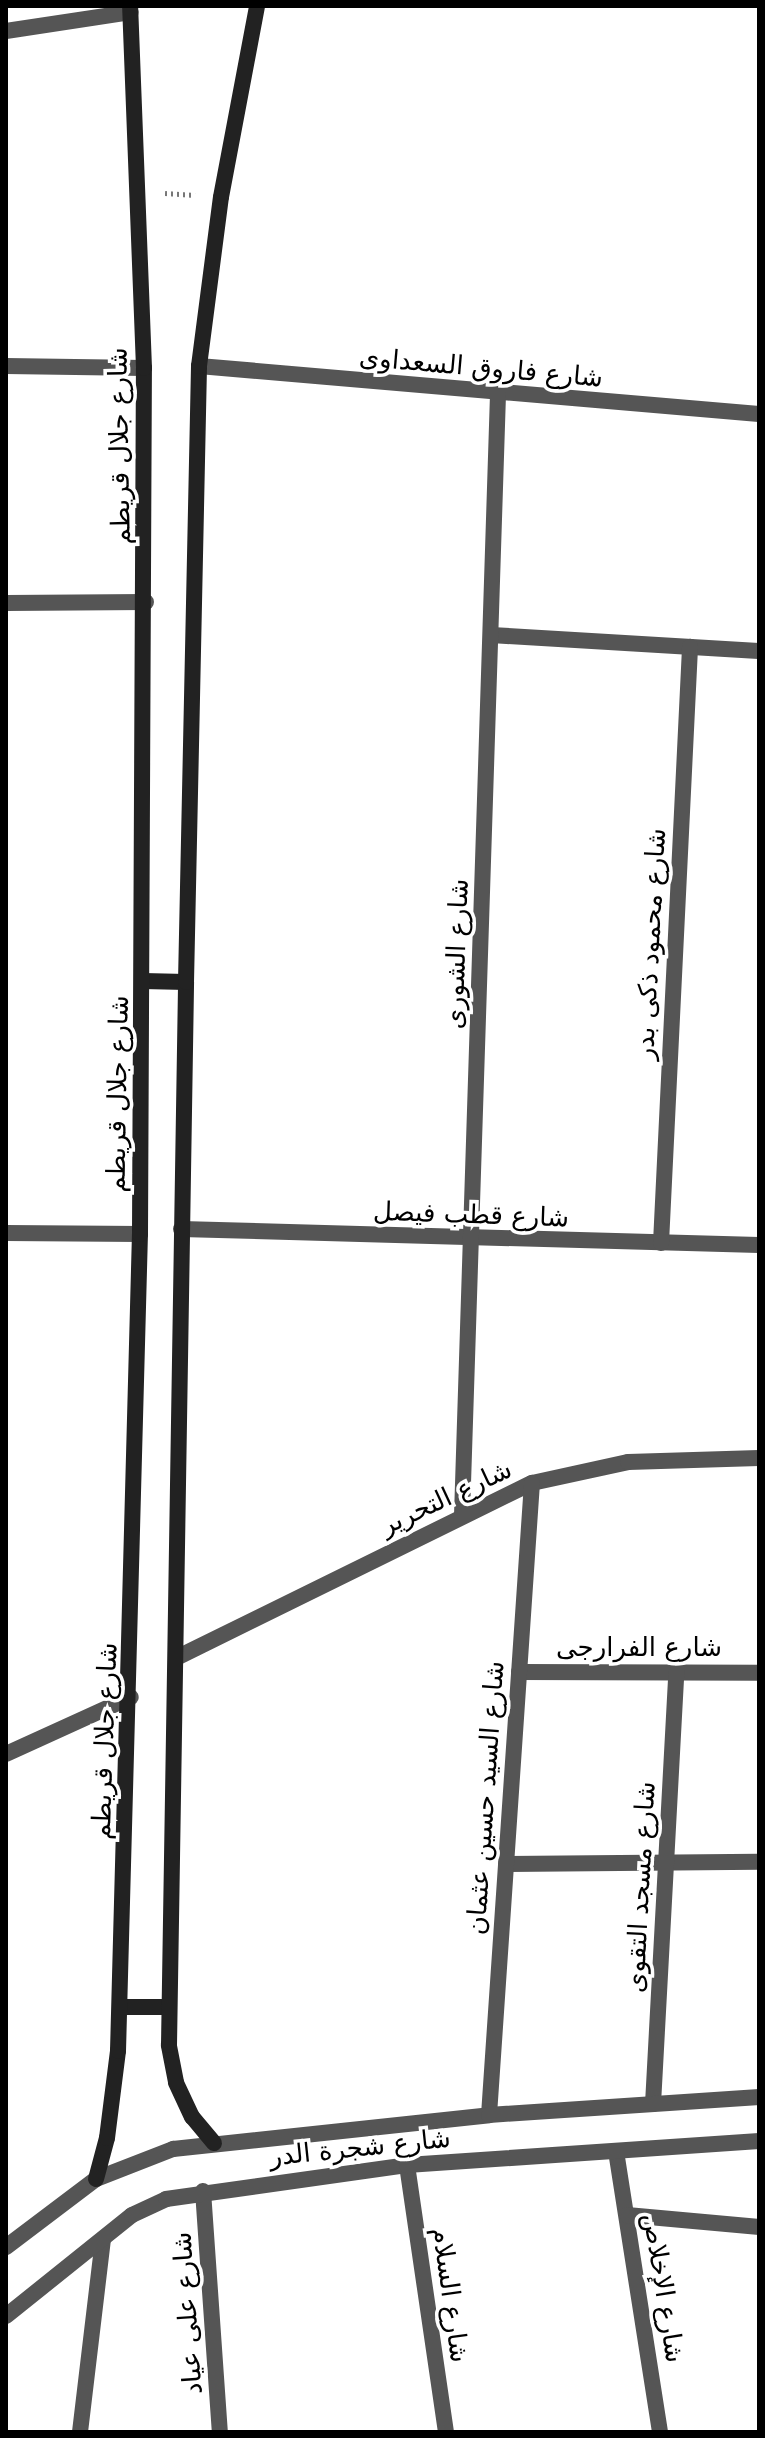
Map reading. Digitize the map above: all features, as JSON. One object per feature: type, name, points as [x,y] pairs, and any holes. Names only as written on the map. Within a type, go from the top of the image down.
[{"type":"main road","points":[[214,2143],[192,2117],[176,2082],[169,2045],[181,1229],[199,366],[221,197],[257,6]]},
{"type":"main road","name":"شارع جلال قريطم","points":[[96,2179],[115,2095],[120,2007],[131,1697],[140,1234],[146,602],[140,191],[130,9]]},
{"type":"main road","points":[[143,981],[186,982]]},
{"type":"main road","points":[[120,2007],[169,2007]]},
{"type":"street","points":[[6,31],[130,9]]},
{"type":"street","points":[[6,366],[144,368]]},
{"type":"street","name":"شارع فاروق السعداوى","points":[[199,366],[498,396],[759,414]]},
{"type":"street","name":"شارع الشورى","points":[[462,1515],[498,396]]},
{"type":"street","points":[[6,603],[146,602]]},
{"type":"street","points":[[491,635],[759,651]]},
{"type":"street","name":"شارع محمود ذكى بدر","points":[[661,1243],[690,647]]},
{"type":"street","name":"شارع قطب فيصل","points":[[181,1229],[472,1240],[759,1245]]},
{"type":"street","points":[[6,1233],[140,1234]]},
{"type":"street","name":"شارع التحرير","points":[[176,1658],[532,1483],[628,1462],[759,1458]]},
{"type":"street","name":"شارع السيد حسين عثمان","points":[[489,2115],[532,1483]]},
{"type":"street","name":"شارع الفرارجى","points":[[519,1672],[759,1673]]},
{"type":"street","name":"شارع مسجد التقوى","points":[[653,2104],[676,1673]]},
{"type":"street","points":[[6,1754],[131,1697]]},
{"type":"street","points":[[506,1864],[759,1862]]},
{"type":"street","name":"شارع شجرة الدر","points":[[6,2247],[96,2179],[173,2149],[489,2115],[759,2097]]},
{"type":"street","name":"شارع شجرة الدر","points":[[6,2316],[143,2210],[203,2191],[407,2165],[759,2141]]},
{"type":"street","name":"شارع الإخلاص","points":[[616,2151],[660,2432]]},
{"type":"street","name":"شارع السلام","points":[[407,2165],[446,2432]]},
{"type":"street","name":"شارع على عياد","points":[[203,2191],[220,2432]]},
{"type":"street","points":[[627,2215],[759,2227]]},
{"type":"street","points":[[80,2432],[103,2240]]},
{"type":"path","points":[[140,191],[221,197]]}]
